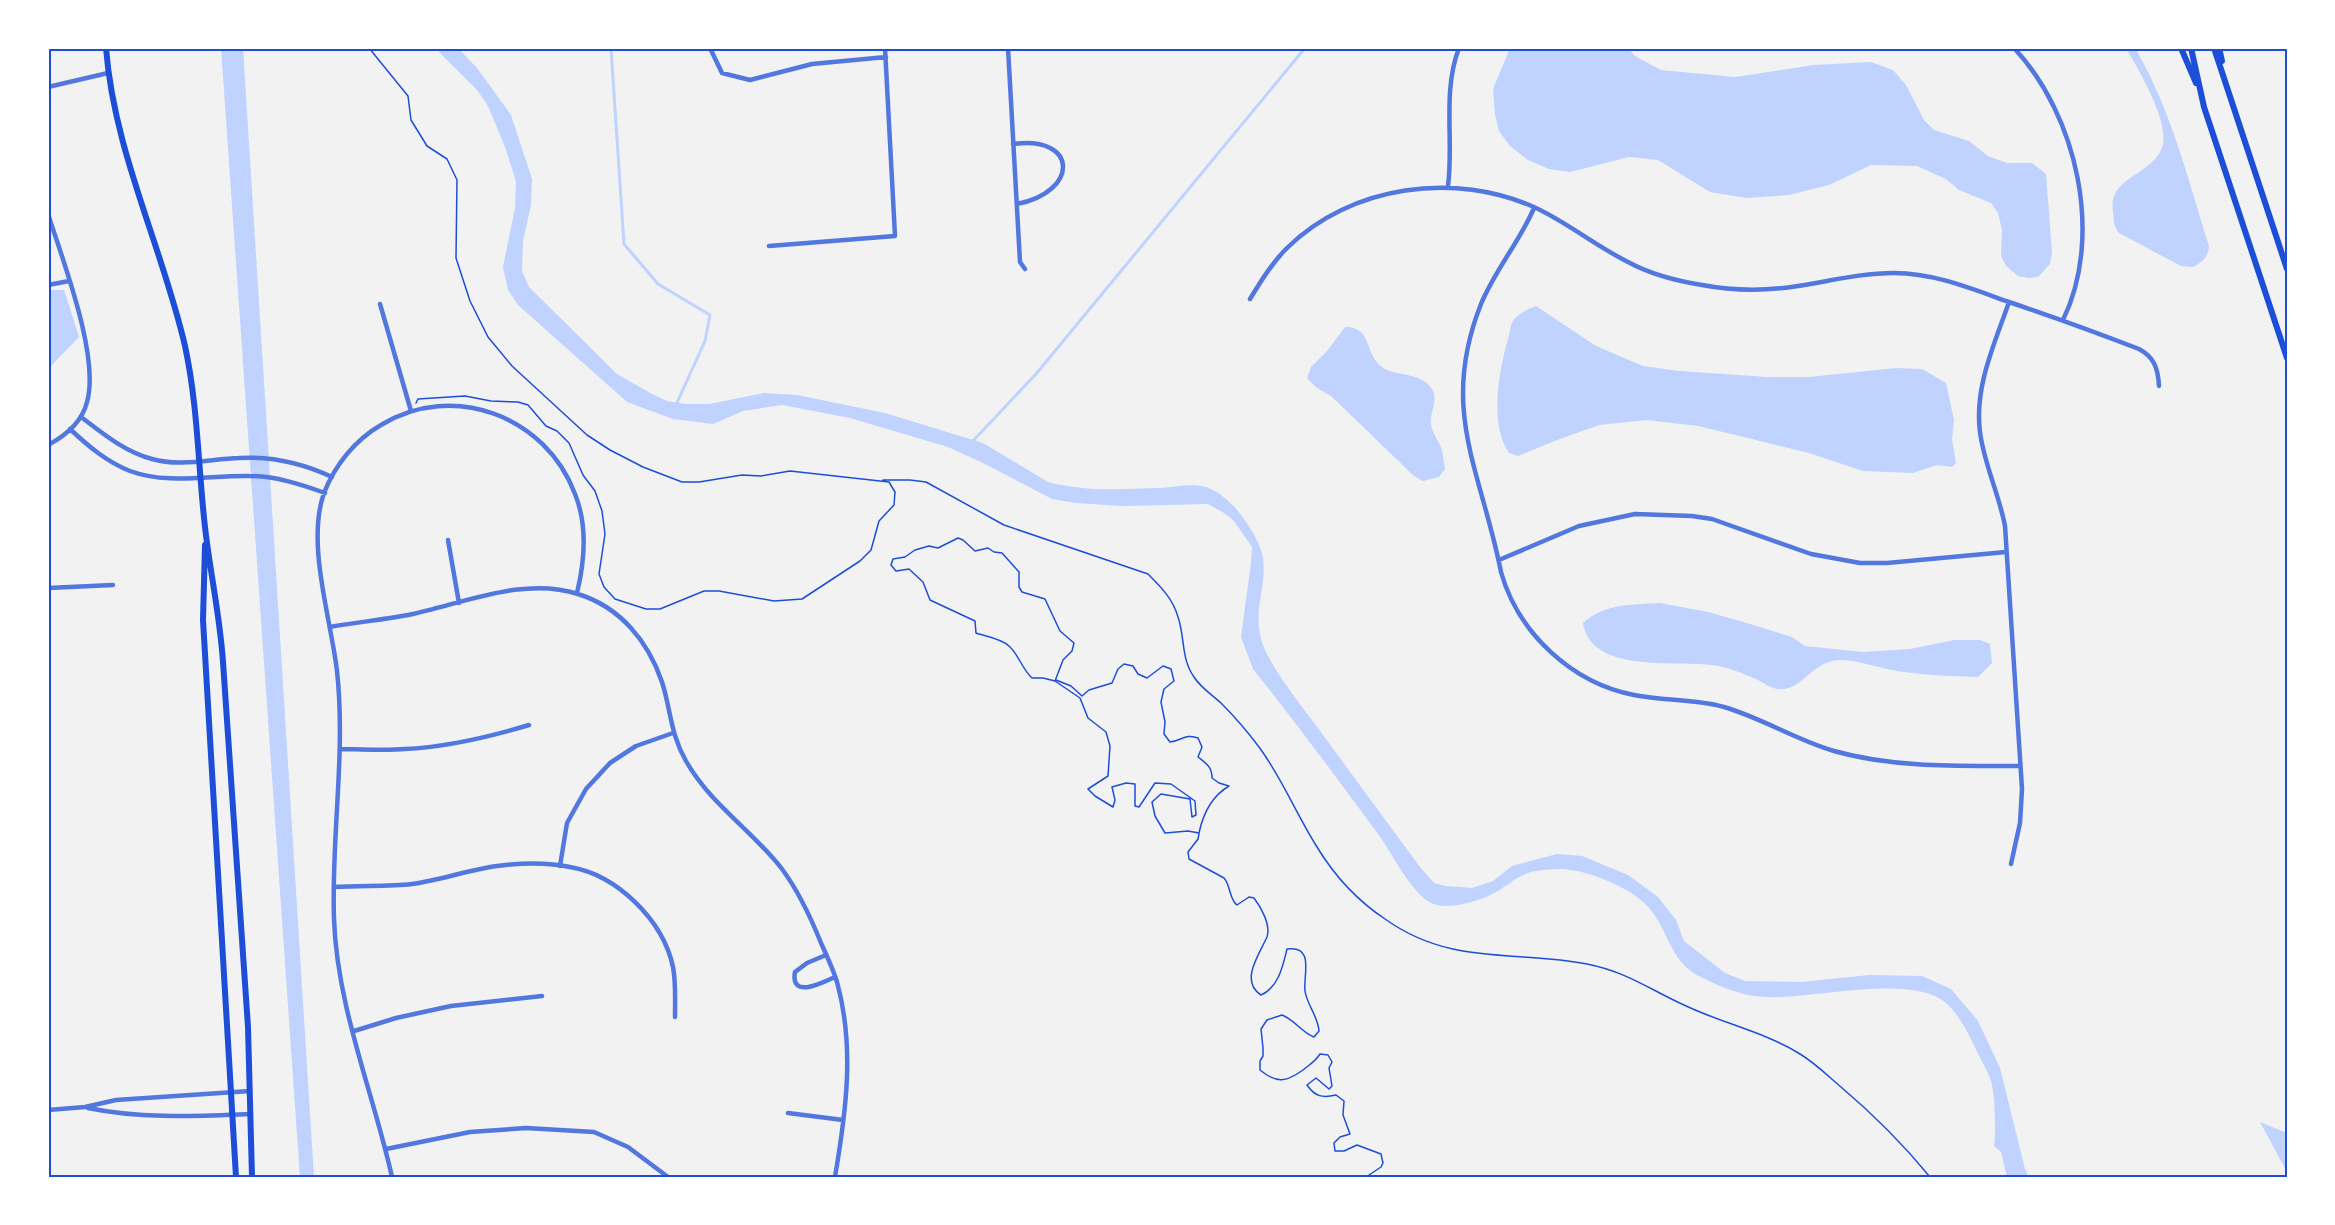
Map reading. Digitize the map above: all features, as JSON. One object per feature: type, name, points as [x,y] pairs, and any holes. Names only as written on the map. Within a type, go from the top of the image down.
[{"type":"main road","points":[[106,48],[108,73],[130,172],[168,284],[185,347],[197,415],[205,526],[224,662],[248,1027],[252,1177]]},
{"type":"main road","points":[[2181,48],[2204,107],[2287,358]]},
{"type":"main road","points":[[2191,48],[2204,107]]},
{"type":"main road","points":[[2214,48],[2287,269]]},
{"type":"main road","points":[[2219,48],[2227,85]]},
{"type":"main road","points":[[205,526],[203,620],[236,1177]]},
{"type":"street","points":[[710,48],[722,73],[750,80],[812,64],[886,57]]},
{"type":"street","points":[[769,246],[895,236],[885,48]]},
{"type":"street","points":[[1008,48],[1020,262],[1025,269]]},
{"type":"street","points":[[1448,186],[1449,108],[1455,57],[1459,48]]},
{"type":"street","points":[[2014,48],[2026,62],[2054,109],[2070,147],[2077,177],[2083,229],[2081,254],[2072,297],[2063,320]]},
{"type":"street","points":[[48,87],[108,73]]},
{"type":"street","points":[[1013,144],[1024,142],[1049,146],[1059,154],[1063,164],[1063,176],[1049,191],[1032,201],[1017,204]]},
{"type":"street","points":[[1250,299],[1275,261],[1319,223],[1381,196],[1448,186],[1492,193],[1534,208],[1629,263],[1700,285],[1760,290],[1797,286],[1856,274],[1895,273],[1930,276],[2063,320],[2145,352],[2156,366],[2159,386]]},
{"type":"street","points":[[1534,208],[1520,238],[1483,301],[1470,335],[1462,384],[1464,428],[1506,588],[1530,630],[1567,666],[1600,686],[1633,695],[1721,706],[1815,745],[1878,761],[1925,766],[2019,766]]},
{"type":"street","points":[[48,214],[90,361],[91,383],[81,417],[76,424],[48,445]]},
{"type":"street","points":[[48,285],[69,281]]},
{"type":"street","points":[[2010,302],[1984,375],[1979,411],[1984,452],[2002,508],[2006,552],[2022,808],[2011,864]]},
{"type":"street","points":[[380,304],[411,411]]},
{"type":"street","points":[[392,1177],[341,976],[334,921],[340,749],[337,672],[318,547],[320,510],[325,493],[342,460],[364,436],[386,422],[411,411],[442,405],[487,410],[521,426],[548,448],[567,476],[580,508],[584,550],[577,593]]},
{"type":"street","points":[[81,417],[137,454],[153,459],[175,462],[247,457],[274,459],[298,463],[332,477]]},
{"type":"street","points":[[70,429],[104,458],[131,471],[166,478],[260,476],[293,482],[325,493]]},
{"type":"street","points":[[1499,560],[1579,526],[1635,514],[1712,519],[1810,554],[1860,563],[1887,563],[2006,552]]},
{"type":"street","points":[[448,540],[459,603]]},
{"type":"street","points":[[48,588],[113,585]]},
{"type":"street","points":[[330,627],[407,615],[512,591],[539,588],[577,593],[607,607],[630,626],[645,644],[662,682],[673,733],[685,760],[700,783],[783,870],[810,916],[835,977],[847,1036],[848,1076],[835,1177]]},
{"type":"street","points":[[340,749],[405,750],[440,746],[489,737],[529,724]]},
{"type":"street","points":[[560,866],[567,823],[586,789],[610,763],[636,746],[673,733]]},
{"type":"street","points":[[334,887],[411,884],[454,877],[496,866],[542,864],[571,867],[599,877],[631,898],[650,918],[665,943],[673,967],[675,1017]]},
{"type":"street","points":[[826,955],[800,966],[795,972],[795,979],[800,986],[805,988],[835,977]]},
{"type":"street","points":[[354,1031],[396,1018],[451,1006],[542,996]]},
{"type":"street","points":[[48,1110],[85,1107],[116,1100],[250,1091]]},
{"type":"street","points":[[85,1107],[115,1113],[156,1116],[250,1114]]},
{"type":"street","points":[[788,1113],[843,1120]]},
{"type":"street","points":[[386,1149],[470,1132],[526,1128],[594,1132],[628,1147],[668,1177]]},
{"type":"path","points":[[369,48],[408,96],[411,120],[427,146],[447,159],[457,180],[456,258],[470,301],[488,337],[512,366],[587,435],[610,450],[682,482],[742,475],[761,476],[790,471],[831,477],[926,482],[1004,525],[1148,574],[1164,590],[1174,606],[1179,618],[1183,651],[1194,678],[1232,714],[1259,747],[1317,847],[1342,881],[1390,923],[1436,946],[1463,953],[1561,961],[1610,970],[1634,978],[1712,1018],[1798,1053],[1812,1062],[1888,1129],[1930,1177]]},
{"type":"path","points":[[411,411],[418,399],[444,396],[465,396],[528,405],[546,426],[557,431],[569,443],[584,475],[596,490],[605,534],[599,574],[604,587],[615,599],[646,609],[673,606],[689,596],[704,591],[719,591],[774,601],[802,599],[860,561],[872,550],[879,521],[894,506],[895,492],[889,482],[881,480]]},
{"type":"path","points":[[1056,681],[1063,660],[1072,651],[1074,643],[1060,631],[1045,599],[1022,592],[1018,587],[1019,572],[1002,553],[988,548],[975,551],[958,538],[939,548],[929,546],[915,550],[905,557],[893,559],[891,565],[896,571],[909,570],[923,582],[930,600],[975,621],[976,633],[1008,645],[1025,672],[1032,678],[1042,678],[1071,686],[1082,696],[1089,690],[1112,683],[1118,669],[1124,664],[1133,666],[1138,674],[1147,678],[1164,666],[1170,669],[1174,675],[1174,681],[1164,689],[1161,702],[1165,722],[1164,734],[1170,742],[1178,741],[1184,736],[1191,735],[1198,738],[1202,747],[1198,757],[1212,770],[1212,778],[1229,786],[1209,805],[1198,839],[1188,852],[1189,859],[1224,878],[1228,883],[1233,903],[1237,905],[1249,897],[1254,898],[1266,920],[1267,936],[1252,964],[1251,981],[1257,992],[1261,995],[1267,992],[1285,965],[1287,949],[1297,948],[1304,956],[1305,992],[1318,1022],[1319,1031],[1314,1037],[1306,1034],[1293,1020],[1282,1015],[1267,1020],[1261,1029],[1263,1056],[1260,1060],[1260,1070],[1269,1077],[1285,1080],[1294,1078],[1315,1062],[1320,1054],[1328,1056],[1332,1062],[1329,1068],[1332,1086],[1329,1089],[1316,1078],[1307,1085],[1316,1095],[1326,1097],[1336,1095],[1344,1101],[1343,1115],[1350,1134],[1340,1137],[1334,1143],[1335,1151],[1344,1151],[1357,1145],[1381,1154],[1383,1163],[1381,1167],[1366,1177]]},
{"type":"path","points":[[1056,681],[1080,698],[1088,718],[1106,732],[1109,739],[1108,776],[1088,789],[1113,807],[1115,800],[1112,787],[1126,783],[1135,784],[1135,806],[1139,807],[1155,783],[1165,782],[1182,791],[1195,801],[1196,805],[1196,815],[1192,817],[1190,799],[1161,794],[1157,797],[1152,802],[1152,808],[1165,833],[1188,831],[1199,833]]},
{"type":"water","points":[[221,48],[243,48],[314,1177],[300,1177]]},
{"type":"water","points":[[435,48],[458,48],[477,68],[511,115],[532,179],[531,205],[523,241],[522,271],[529,287],[617,374],[667,401],[686,404],[709,404],[764,393],[797,395],[885,413],[983,443],[1048,482],[1062,485],[1090,489],[1118,489],[1195,485],[1217,492],[1240,514],[1260,548],[1264,570],[1258,622],[1263,645],[1272,664],[1434,883],[1472,888],[1493,881],[1512,866],[1557,854],[1582,856],[1628,875],[1658,897],[1676,920],[1684,941],[1725,973],[1745,981],[1802,982],[1869,975],[1922,976],[1951,989],[1978,1021],[2000,1068],[2025,1169],[2029,1177],[2007,1177],[2001,1152],[1994,1146],[1994,1107],[1990,1077],[1956,1014],[1947,1004],[1931,995],[1911,990],[1886,989],[1765,997],[1730,990],[1688,969],[1675,953],[1656,917],[1633,894],[1597,877],[1573,870],[1555,869],[1531,872],[1490,895],[1464,904],[1438,905],[1424,898],[1410,883],[1381,838],[1253,669],[1241,637],[1252,547],[1234,521],[1208,504],[1122,506],[1052,499],[948,447],[850,418],[782,405],[743,411],[713,424],[673,419],[627,402],[518,305],[508,290],[503,267],[515,208],[516,181],[488,106],[477,90]]},
{"type":"water","points":[[1510,48],[1628,48],[1635,56],[1661,70],[1735,77],[1814,65],[1871,62],[1893,70],[1906,85],[1924,120],[1934,130],[1969,141],[1988,156],[2007,163],[2032,163],[2046,174],[2052,252],[2050,264],[2038,277],[2018,276],[2006,266],[2001,256],[2002,230],[1998,213],[1991,203],[1959,190],[1946,179],[1917,166],[1871,165],[1829,185],[1789,195],[1747,198],[1710,192],[1658,160],[1629,157],[1570,172],[1549,169],[1528,160],[1510,146],[1499,131],[1493,89]]},
{"type":"water","points":[[2126,48],[2135,48],[2148,71],[2169,120],[2194,195],[2209,246],[2204,259],[2193,267],[2181,266],[2119,233],[2115,225],[2113,201],[2116,192],[2122,184],[2155,159],[2161,150],[2163,140],[2162,127],[2153,98]]},
{"type":"water","points":[[48,290],[64,290],[79,337],[48,369]]},
{"type":"water","points":[[1536,306],[1596,346],[1643,366],[1679,371],[1768,377],[1809,377],[1896,368],[1922,369],[1946,383],[1954,420],[1952,439],[1956,463],[1952,467],[1937,465],[1913,473],[1863,471],[1809,453],[1698,426],[1647,420],[1599,425],[1518,456],[1509,453],[1499,427],[1499,381],[1513,321]]},
{"type":"water","points":[[1345,327],[1360,331],[1376,362],[1382,367],[1421,379],[1432,389],[1435,398],[1431,425],[1442,450],[1445,469],[1439,477],[1423,481],[1414,476],[1331,396],[1317,388],[1307,378],[1311,367],[1327,351]]},
{"type":"water","points":[[1660,603],[1708,612],[1750,624],[1792,637],[1805,646],[1863,652],[1910,649],[1954,640],[1980,640],[1990,644],[1992,663],[1978,677],[1913,673],[1843,660],[1832,661],[1815,669],[1795,685],[1779,689],[1719,666],[1640,662],[1620,658],[1602,651],[1590,640],[1583,623],[1591,616],[1610,608]]},
{"type":"water","points":[[2260,1122],[2287,1133],[2287,1172]]},
{"type":"waterway","points":[[611,48],[624,244],[658,284],[710,315],[705,341],[676,405]]},
{"type":"waterway","points":[[971,443],[1036,374],[1305,48]]}]
